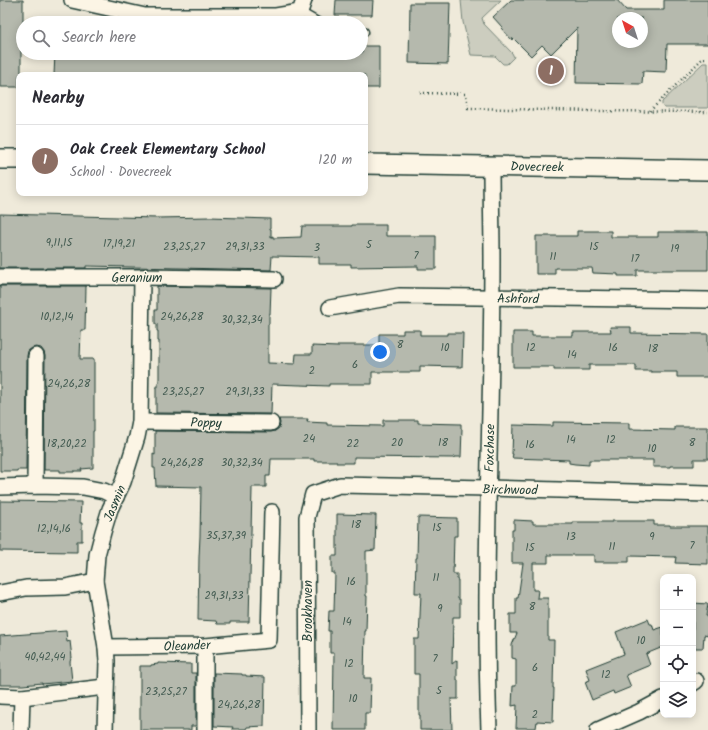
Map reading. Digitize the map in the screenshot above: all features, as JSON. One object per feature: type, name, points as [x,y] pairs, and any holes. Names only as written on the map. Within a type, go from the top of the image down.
[{"type":"street","points":[[72,0],[144,16],[276,16],[302,6]]},
{"type":"street","points":[[0,159],[16,159]]},
{"type":"street","name":"Dovecreek","points":[[368,164],[708,170]]},
{"type":"street","name":"Foxchase","points":[[489,730],[487,669],[488,488],[492,297],[491,165]]},
{"type":"street","name":"Geranium","points":[[0,277],[274,279]]},
{"type":"street","name":"Jasmin","points":[[105,730],[106,647],[95,581],[97,556],[110,509],[123,482],[137,437],[140,422],[142,277]]},
{"type":"street","name":"Ashford","points":[[330,308],[399,296],[708,300]]},
{"type":"street","points":[[35,486],[36,356]]},
{"type":"street","name":"Poppy","points":[[140,422],[271,423]]},
{"type":"street","name":"Birchwood","points":[[313,494],[340,485],[708,494]]},
{"type":"street","points":[[0,487],[83,487],[104,491],[116,497]]},
{"type":"street","name":"Brookhaven","points":[[308,730],[307,517],[313,494]]},
{"type":"street","name":"Oleander","points":[[106,647],[205,646],[269,640],[272,512]]},
{"type":"street","points":[[0,593],[26,588],[65,587],[95,581]]},
{"type":"street","points":[[205,646],[205,730]]},
{"type":"street","points":[[0,696],[22,697],[105,687]]},
{"type":"street","points":[[21,730],[22,697]]},
{"type":"street","points":[[598,730],[639,712],[660,701]]},
{"type":"lane","points":[[302,6],[312,16]]},
{"type":"path","points":[[650,111],[703,58],[708,58]]},
{"type":"path","points":[[420,92],[466,94],[468,108],[708,112]]},
{"type":"shaded area","points":[[461,0],[501,0],[482,18],[484,24],[512,53],[514,57],[507,64],[503,64],[495,56],[471,55],[463,22]]},
{"type":"shaded area","points":[[703,63],[708,63],[708,108],[664,108],[662,102]]},
{"type":"building","points":[[0,0],[23,0],[23,16],[16,16],[16,60],[21,60],[21,72],[16,72],[16,87],[0,87]]},
{"type":"building","points":[[336,0],[373,0],[372,15],[335,15]]},
{"type":"building","points":[[511,0],[617,0],[626,10],[664,10],[664,0],[708,0],[708,44],[667,44],[666,72],[643,71],[642,84],[576,83],[577,28],[551,54],[542,45],[531,56],[513,38],[512,40],[501,28],[502,27],[493,17]]},
{"type":"building","points":[[410,3],[450,3],[448,64],[409,63]]},
{"type":"building","points":[[368,46],[379,46],[379,88],[368,88],[368,72],[54,72],[55,60],[368,60]]},
{"type":"building","points":[[0,214],[270,219],[271,237],[273,236],[273,238],[301,237],[302,226],[386,225],[386,236],[436,236],[436,269],[418,269],[418,266],[351,267],[351,264],[319,264],[319,257],[272,256],[271,270],[86,266],[86,268],[0,268]]},
{"type":"building","points":[[577,231],[611,231],[611,237],[658,237],[658,232],[708,232],[708,270],[637,270],[637,276],[618,276],[618,274],[593,273],[592,268],[555,268],[555,274],[536,274],[536,236],[577,236]]},
{"type":"building","points":[[0,286],[86,286],[85,330],[81,330],[80,359],[94,359],[93,468],[81,469],[82,471],[74,472],[44,470],[45,356],[41,348],[36,347],[28,351],[27,356],[26,470],[0,471]]},
{"type":"building","points":[[157,286],[271,288],[268,324],[268,363],[295,364],[296,354],[312,354],[312,346],[338,347],[338,345],[379,345],[379,334],[403,334],[403,330],[420,330],[420,335],[448,335],[448,333],[463,333],[462,367],[420,366],[420,372],[372,372],[372,384],[329,384],[329,386],[272,384],[271,414],[156,413],[156,387],[158,387],[159,382],[159,341],[157,324],[155,324],[155,310],[157,310]]},
{"type":"building","points":[[610,327],[631,327],[631,333],[708,334],[708,377],[677,377],[677,372],[636,371],[636,365],[589,365],[589,370],[554,370],[554,367],[513,367],[513,332],[532,332],[532,336],[573,336],[573,332],[611,332]]},
{"type":"building","points":[[279,419],[308,419],[307,422],[327,423],[327,425],[383,426],[383,420],[418,420],[418,423],[461,424],[461,457],[354,457],[354,463],[314,461],[314,459],[271,459],[270,476],[266,476],[266,487],[252,487],[249,622],[217,624],[216,621],[198,620],[201,487],[156,486],[155,468],[153,468],[153,454],[155,455],[155,431],[271,432],[279,428]]},
{"type":"building","points":[[553,422],[629,423],[629,429],[675,430],[675,427],[708,427],[708,459],[694,459],[694,466],[653,467],[653,460],[589,460],[589,465],[569,463],[569,460],[512,458],[513,425],[553,426]]},
{"type":"building","points":[[0,501],[81,502],[80,523],[82,523],[82,541],[77,541],[77,552],[0,551]]},
{"type":"building","points":[[337,514],[376,515],[375,550],[366,551],[367,596],[364,678],[371,678],[370,713],[365,713],[365,730],[333,730],[334,653],[330,653],[330,631],[328,631],[329,611],[334,611],[335,573],[332,573],[332,556],[337,556]]},
{"type":"building","points":[[418,517],[457,518],[457,536],[454,536],[453,574],[457,574],[458,580],[460,617],[453,617],[452,664],[457,660],[458,699],[451,699],[452,730],[420,730],[419,674],[414,674],[414,639],[419,639],[421,593],[415,593]]},
{"type":"building","points":[[514,520],[533,521],[533,524],[654,521],[654,525],[708,526],[708,564],[675,563],[676,557],[629,556],[629,562],[594,562],[594,555],[548,555],[548,563],[533,563],[533,590],[538,590],[537,598],[548,598],[548,640],[554,640],[553,722],[537,721],[536,728],[516,728],[517,705],[512,706],[513,686],[516,686],[516,659],[512,658],[512,645],[517,633],[510,633],[510,614],[516,614],[516,598],[518,598],[523,563],[512,563],[512,530],[514,530]]},
{"type":"building","points":[[696,603],[708,604],[706,616],[708,616],[708,636],[704,635],[703,648],[696,648]]},
{"type":"building","points":[[648,619],[654,630],[660,628],[660,648],[646,654],[650,665],[626,675],[631,687],[614,694],[613,691],[592,700],[585,682],[590,680],[586,669],[624,654],[616,632]]},
{"type":"building","points":[[66,631],[67,642],[70,641],[72,681],[42,684],[0,685],[0,636]]},
{"type":"building","points":[[158,663],[191,664],[191,673],[196,673],[196,726],[191,726],[191,730],[140,730],[140,666],[151,666]]},
{"type":"building","points":[[214,673],[265,677],[264,726],[247,727],[246,729],[232,729],[233,727],[214,726]]},
{"type":"place","name":"Oak Creek Elementary School","points":[[551,71]]}]
